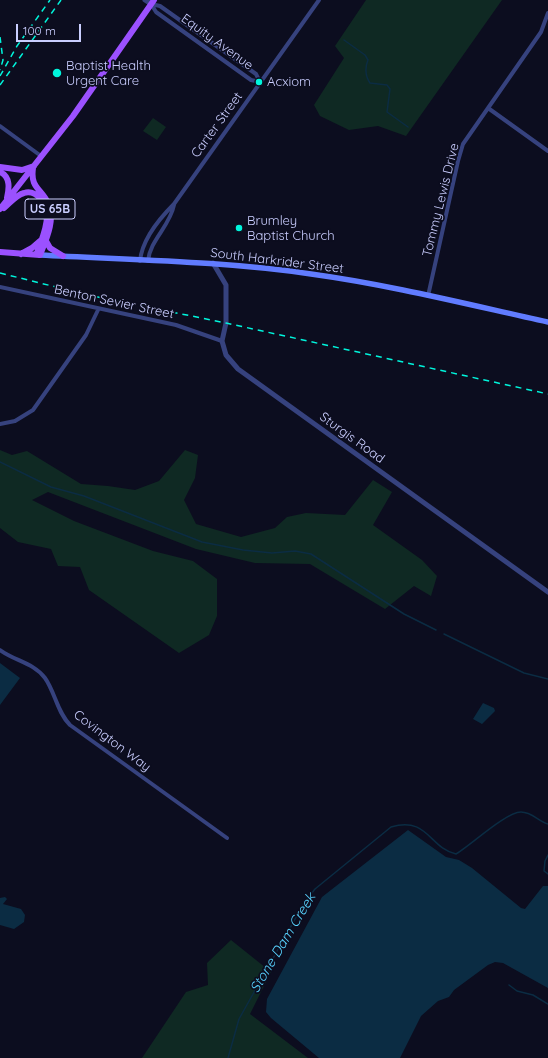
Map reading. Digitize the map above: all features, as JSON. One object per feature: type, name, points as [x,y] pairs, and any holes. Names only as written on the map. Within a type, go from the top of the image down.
[{"type":"main road","points":[[0,210],[76,110],[153,2]]},
{"type":"main road","points":[[0,167],[22,170],[34,166]]},
{"type":"main road","name":"US 65B","points":[[34,166],[32,177],[34,185],[49,204],[51,212],[49,231],[43,240]]},
{"type":"main road","points":[[0,172],[6,177],[9,183],[6,202]]},
{"type":"main road","points":[[0,210],[23,193],[29,192],[42,200],[46,208],[47,217],[43,240],[38,255]]},
{"type":"main road","points":[[20,254],[43,240]]},
{"type":"main road","points":[[43,240],[50,248],[63,256]]},
{"type":"main road","name":"South Harkrider Street","points":[[0,252],[148,262],[213,263],[312,274],[428,296],[548,322]]},
{"type":"street","name":"Equity Avenue","points":[[145,0],[160,6],[256,74],[260,82]]},
{"type":"street","name":"Carter Street","points":[[140,261],[144,244],[319,0]]},
{"type":"street","name":"Equity Avenue","points":[[153,2],[156,12],[251,80],[260,82]]},
{"type":"street","name":"Tommy Lewis Drive","points":[[428,296],[463,144],[541,32],[548,13]]},
{"type":"street","points":[[488,108],[548,151]]},
{"type":"street","points":[[0,126],[41,156]]},
{"type":"street","name":"Carter Street","points":[[148,262],[149,253],[168,222],[174,204]]},
{"type":"street","points":[[213,263],[226,285],[226,322],[222,341]]},
{"type":"street","name":"Benton Sevier Street","points":[[0,287],[98,310],[176,326],[222,341]]},
{"type":"street","points":[[0,424],[22,419],[33,410],[86,335],[98,310]]},
{"type":"street","name":"Sturgis Road","points":[[222,341],[226,355],[238,369],[548,592]]},
{"type":"street","name":"Covington Way","points":[[0,650],[38,670],[45,679],[64,719],[70,725],[227,838]]},
{"type":"green space","points":[[366,0],[502,0],[406,136],[378,126],[349,130],[320,116],[314,105],[344,58],[335,46]]},
{"type":"green space","points":[[153,118],[166,127],[157,140],[143,131]]},
{"type":"green space","points":[[0,450],[12,455],[27,451],[81,484],[135,490],[159,481],[185,450],[198,455],[195,478],[184,500],[196,524],[241,537],[275,528],[287,517],[306,513],[345,515],[373,480],[392,492],[373,525],[422,560],[437,576],[431,596],[414,586],[385,609],[310,564],[255,563],[196,549],[48,492],[32,500],[74,521],[153,551],[193,561],[217,579],[217,616],[209,635],[179,653],[89,590],[80,567],[58,566],[51,549],[18,542],[0,528]]},
{"type":"green space","points":[[231,940],[271,972],[250,1014],[308,1058],[142,1058],[186,992],[208,985],[207,963]]},
{"type":"water","points":[[0,663],[20,678],[0,705]]},
{"type":"water","points":[[483,703],[494,708],[495,711],[482,724],[473,719]]},
{"type":"water","points":[[408,830],[446,857],[459,860],[472,868],[521,908],[525,909],[543,886],[548,886],[548,988],[503,963],[495,962],[488,965],[454,990],[449,997],[438,1001],[421,1016],[400,1058],[319,1058],[271,1018],[266,1012],[267,999],[322,897]]},
{"type":"water","points":[[5,897],[7,899],[3,904],[21,909],[25,915],[24,922],[14,929],[0,925],[0,898]]},
{"type":"waterway","points":[[344,40],[365,55],[368,60],[366,72],[370,83],[387,85],[390,89],[387,112],[408,127]]},
{"type":"waterway","points":[[0,462],[51,487],[84,496],[202,542],[243,550],[272,553],[295,551],[311,554],[404,614],[436,630]]},
{"type":"waterway","points":[[444,634],[524,673],[548,679]]},
{"type":"waterway","name":"Stone Dam Creek","points":[[228,1058],[239,1019],[304,903],[315,889],[391,827],[403,825],[421,829],[440,846],[447,851],[456,854],[498,823],[515,813],[525,812],[548,824]]},
{"type":"waterway","name":"Stone Dam Creek","points":[[548,855],[545,861],[544,871],[548,874]]},
{"type":"waterway","name":"Stone Dam Creek","points":[[509,985],[517,991],[533,995],[548,1004]]},
{"type":"railway","points":[[0,76],[17,46],[50,0]]},
{"type":"railway","points":[[0,85],[61,0]]},
{"type":"railway","points":[[0,37],[3,60],[0,70]]},
{"type":"railway","points":[[0,273],[88,295],[226,323],[548,394]]},
{"type":"place","name":"Baptist Health Urgent Care","points":[[57,73]]},
{"type":"place","name":"Acxiom","points":[[259,82]]},
{"type":"place","name":"Brumley Baptist Church","points":[[239,228]]}]
